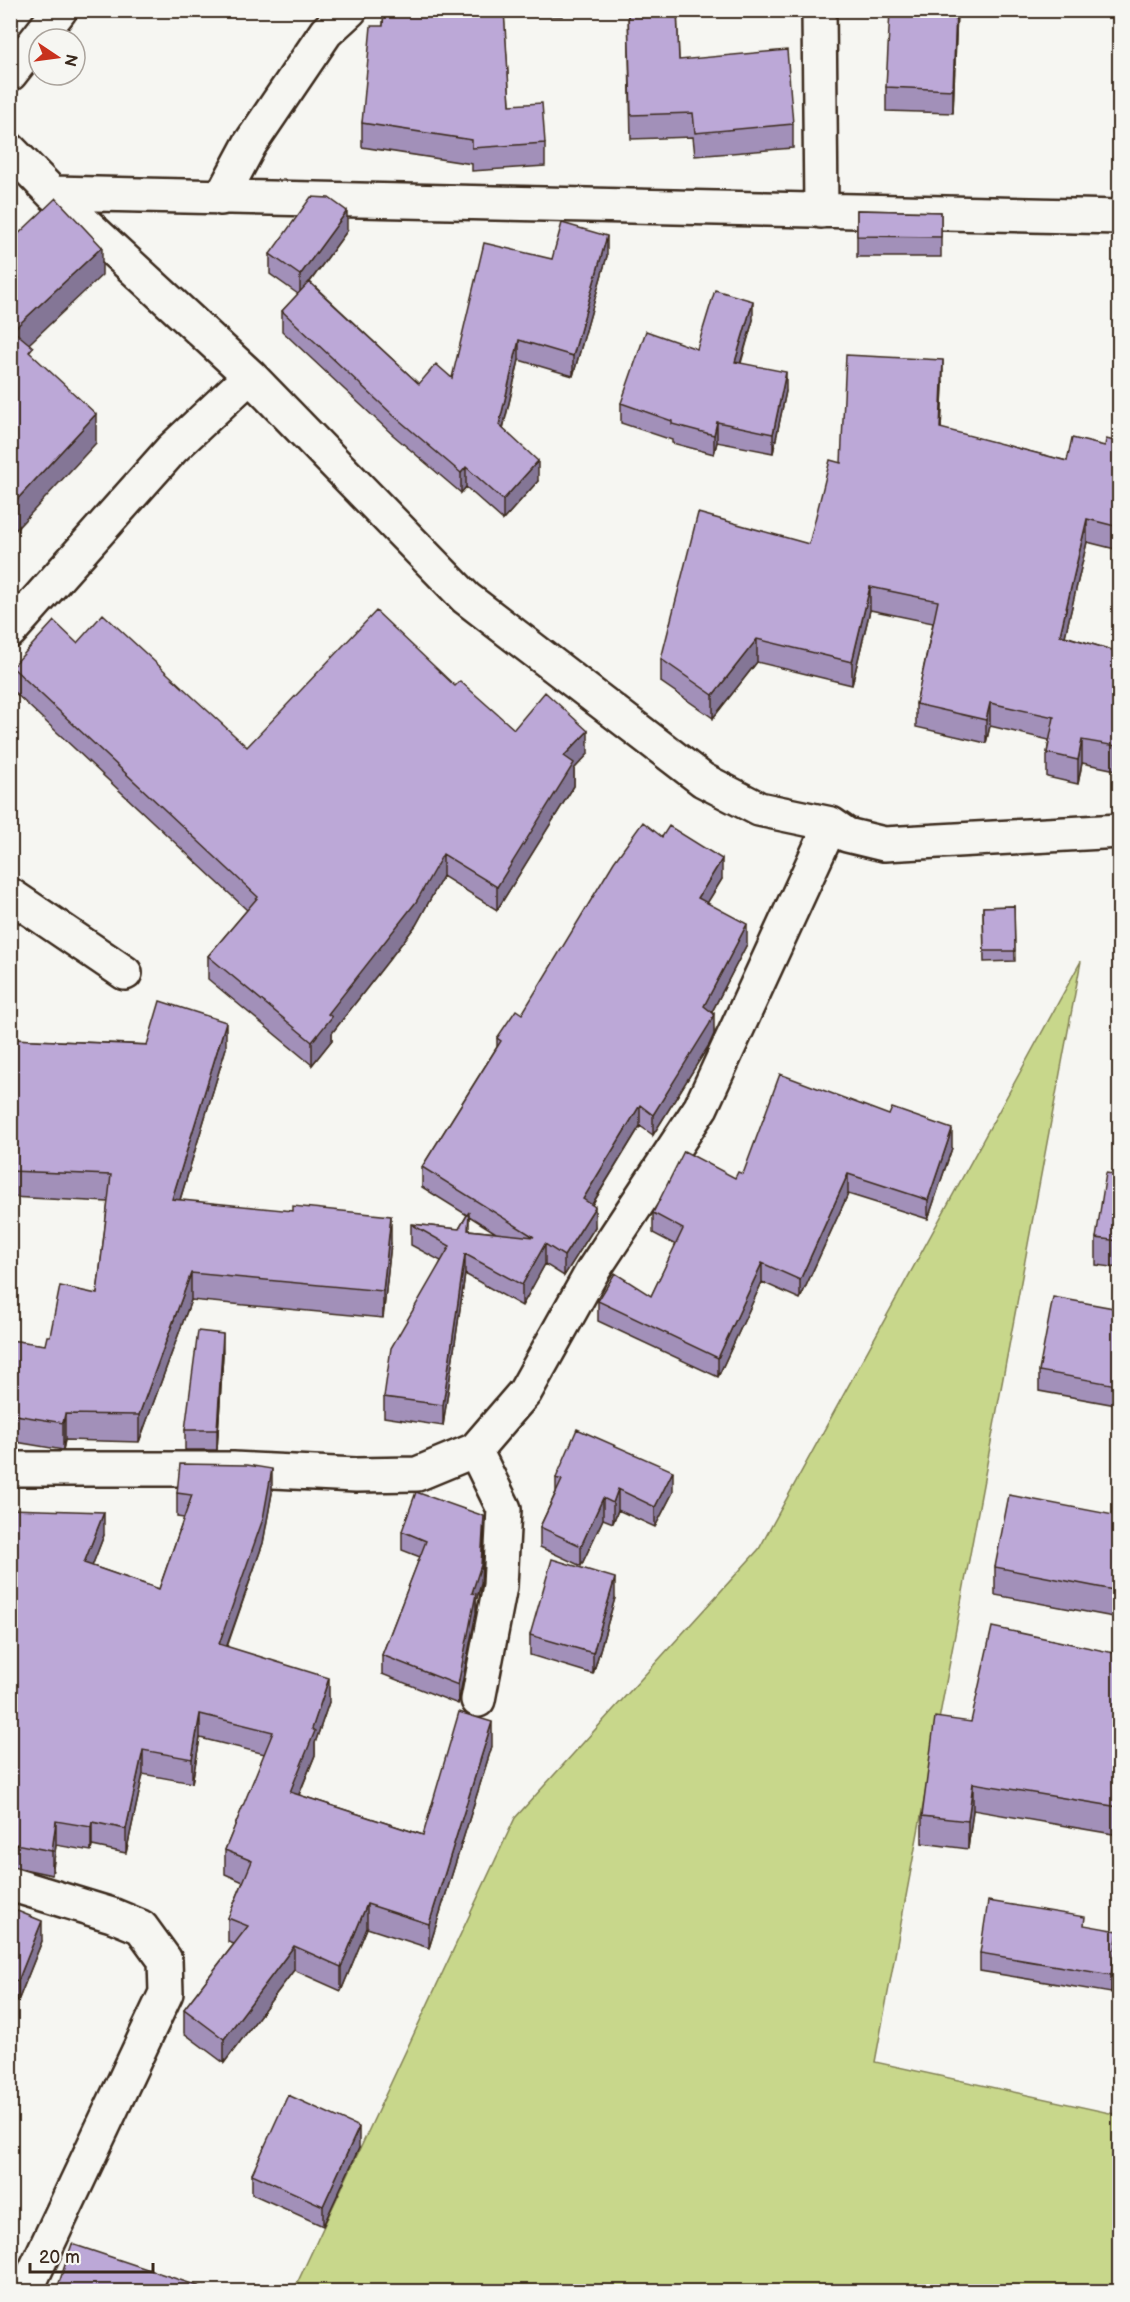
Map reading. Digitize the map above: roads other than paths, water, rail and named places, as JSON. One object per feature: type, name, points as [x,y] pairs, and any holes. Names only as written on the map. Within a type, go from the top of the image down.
[{"type":"street","points":[[10,74],[60,10]]},
{"type":"street","points":[[221,198],[250,144],[327,32],[350,10]]},
{"type":"street","points":[[819,10],[821,211]]},
{"type":"street","points":[[10,150],[51,193],[250,376],[466,598],[703,780],[759,809],[831,824],[848,835],[884,844],[1119,831]]},
{"type":"street","points":[[51,193],[1119,218]]},
{"type":"street","points":[[10,631],[172,449],[250,376]]},
{"type":"street","points":[[10,1468],[233,1469],[417,1474],[475,1450],[525,1392],[592,1272],[701,1107],[831,824]]},
{"type":"street","points":[[10,895],[125,973]]},
{"type":"street","points":[[475,1450],[504,1509],[500,1586],[478,1700]]},
{"type":"street","points":[[10,1884],[112,1915],[141,1927],[165,1960],[166,1994],[25,2292]]}]
